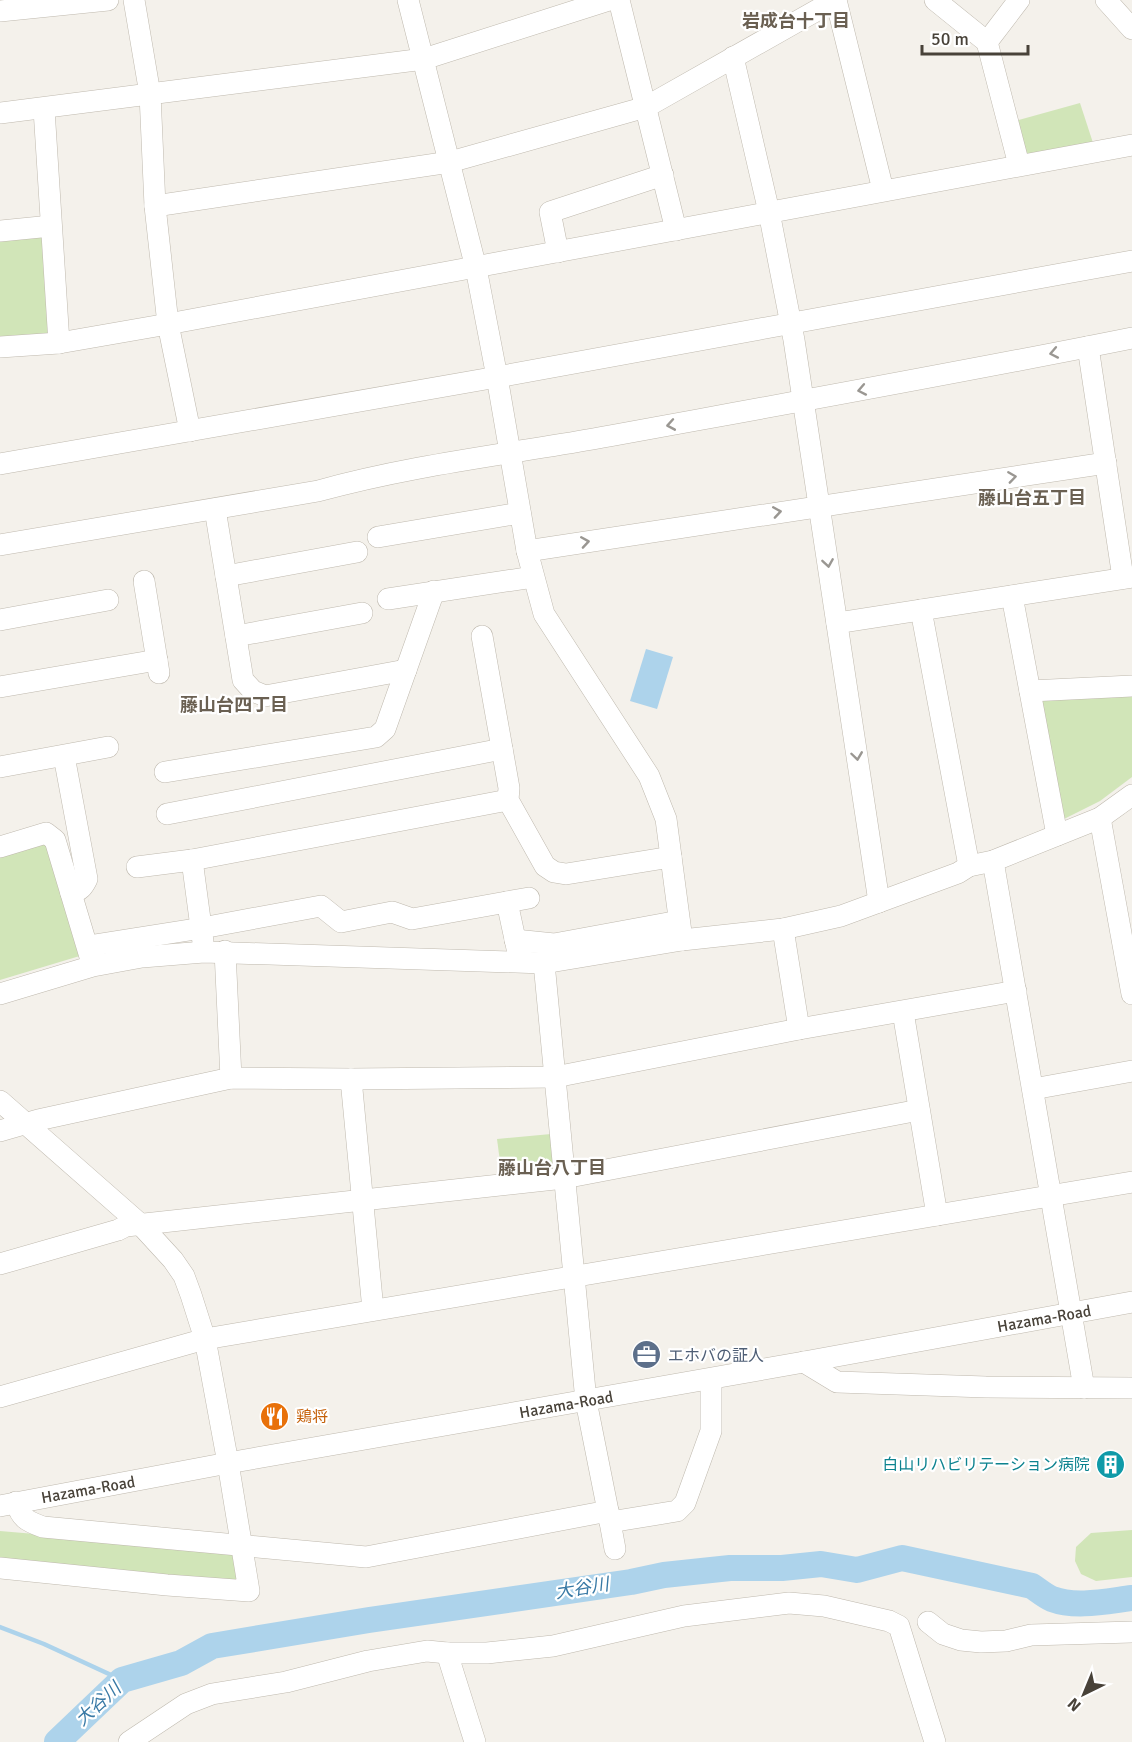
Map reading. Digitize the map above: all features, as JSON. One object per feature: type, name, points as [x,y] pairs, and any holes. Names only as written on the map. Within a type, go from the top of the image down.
[{"type":"street","points":[[0,11],[108,0]]},
{"type":"street","points":[[134,0],[150,94],[156,206],[168,324],[190,431]]},
{"type":"street","points":[[408,0],[476,268],[527,551],[544,614],[649,776],[666,819],[681,931]]},
{"type":"street","points":[[0,113],[424,59],[609,0]]},
{"type":"street","points":[[619,0],[676,230]]},
{"type":"street","points":[[156,206],[450,162],[646,107],[835,0],[883,190]]},
{"type":"street","points":[[935,0],[987,42],[1019,165]]},
{"type":"street","points":[[987,42],[1019,0]]},
{"type":"street","points":[[1106,0],[1132,29]]},
{"type":"street","points":[[733,57],[769,212],[804,401],[879,902]]},
{"type":"street","points":[[44,109],[59,343]]},
{"type":"street","points":[[0,347],[59,343],[168,324],[1132,145]]},
{"type":"street","points":[[558,252],[550,212],[663,175]]},
{"type":"street","points":[[0,231],[51,226]]},
{"type":"street","points":[[0,464],[497,377],[1132,261]]},
{"type":"street","points":[[0,545],[318,491],[359,479],[804,401],[1132,338]]},
{"type":"street","points":[[837,623],[1127,577],[1088,347]]},
{"type":"street","points":[[527,551],[1106,463]]},
{"type":"street","points":[[215,508],[243,680],[253,691],[265,696],[406,670]]},
{"type":"street","points":[[378,537],[520,513]]},
{"type":"street","points":[[226,576],[357,552]]},
{"type":"street","points":[[388,599],[534,577]]},
{"type":"street","points":[[0,687],[158,667],[144,581]]},
{"type":"street","points":[[165,772],[376,736],[385,729],[434,591]]},
{"type":"street","points":[[1012,596],[1057,835]]},
{"type":"street","points":[[0,620],[108,600]]},
{"type":"street","points":[[921,610],[969,866]]},
{"type":"street","points":[[236,636],[362,613]]},
{"type":"street","points":[[483,636],[509,788],[508,800],[545,866],[554,872],[566,874],[671,857]]},
{"type":"street","points":[[1030,691],[1132,686]]},
{"type":"street","points":[[0,767],[108,747]]},
{"type":"street","points":[[167,814],[502,749]]},
{"type":"street","points":[[64,756],[87,879],[82,888],[71,893]]},
{"type":"street","points":[[515,940],[554,944],[681,931],[783,929],[842,916],[958,873],[969,866],[993,861],[1100,818],[1132,795]]},
{"type":"street","points":[[137,867],[192,860],[508,800]]},
{"type":"street","points":[[1100,818],[1128,943],[1132,994]]},
{"type":"street","points":[[0,847],[46,833],[55,840],[91,956]]},
{"type":"street","points":[[192,860],[202,928],[214,952],[231,1078]]},
{"type":"street","points":[[993,861],[1084,1388]]},
{"type":"street","points":[[0,994],[91,956],[202,928],[321,906],[340,922],[392,912],[412,919],[530,898]]},
{"type":"street","points":[[507,902],[520,962]]},
{"type":"street","points":[[783,929],[799,1029]]},
{"type":"street","points":[[91,956],[142,957],[214,952],[544,963],[681,931]]},
{"type":"street","points":[[544,963],[586,1401],[615,1549]]},
{"type":"street","points":[[0,1131],[26,1123],[231,1078],[555,1077],[799,1029],[1016,991]]},
{"type":"street","points":[[903,1012],[938,1215]]},
{"type":"street","points":[[1033,1089],[1132,1071]]},
{"type":"street","points":[[351,1079],[373,1310]]},
{"type":"street","points":[[0,1101],[140,1224],[173,1260],[184,1276],[205,1339],[249,1591],[0,1568]]},
{"type":"street","points":[[0,1264],[126,1226],[564,1178],[919,1110]]},
{"type":"street","points":[[0,1397],[205,1339],[1132,1182]]},
{"type":"street","name":"Hazama-Road","points":[[8,1504],[1132,1302]]},
{"type":"street","points":[[804,1362],[837,1382],[986,1388],[1132,1388]]},
{"type":"street","points":[[8,1504],[30,1523],[43,1527],[366,1557],[609,1517],[677,1511],[685,1503],[711,1431],[711,1379]]},
{"type":"street","points":[[129,1742],[186,1704],[212,1694],[286,1682],[368,1661],[427,1651],[487,1653],[553,1646],[695,1614],[789,1603],[824,1606],[889,1621],[898,1626],[935,1742]]},
{"type":"street","points":[[928,1622],[952,1638],[981,1642],[1006,1641],[1031,1635],[1132,1632]]},
{"type":"street","points":[[447,1653],[475,1742]]},
{"type":"green space","points":[[1080,103],[1094,146],[1025,154],[1015,121]]},
{"type":"green space","points":[[43,234],[55,334],[0,342],[0,238]]},
{"type":"green space","points":[[1132,692],[1132,777],[1100,801],[1064,819],[1038,701]]},
{"type":"green space","points":[[44,841],[49,844],[83,955],[0,980],[0,854]]},
{"type":"green space","points":[[551,1134],[554,1167],[551,1172],[502,1177],[497,1139]]},
{"type":"green space","points":[[1132,1530],[1132,1577],[1096,1581],[1081,1574],[1075,1561],[1076,1547],[1091,1533]]},
{"type":"green space","points":[[0,1531],[233,1551],[238,1555],[237,1582],[0,1561]]},
{"type":"water","points":[[646,649],[673,657],[657,709],[630,701]]},
{"type":"waterway","name":"大谷川","points":[[57,1742],[122,1680],[181,1663],[212,1646],[664,1575],[730,1568],[782,1568],[821,1564],[857,1570],[902,1558],[1032,1586],[1049,1598],[1061,1602],[1092,1603],[1132,1598]]},
{"type":"waterway","points":[[0,1627],[44,1644],[122,1680]]},
{"type":"place","name":"エホバの証人","points":[[647,1355]]},
{"type":"place","name":"鶏将","points":[[275,1416]]},
{"type":"place","name":"白山リハビリテーション病院","points":[[1111,1464]]},
{"type":"district","name":"岩成台十丁目","points":[[796,21]]},
{"type":"district","name":"藤山台五丁目","points":[[1032,498]]},
{"type":"district","name":"藤山台四丁目","points":[[234,705]]},
{"type":"district","name":"藤山台八丁目","points":[[552,1168]]}]
